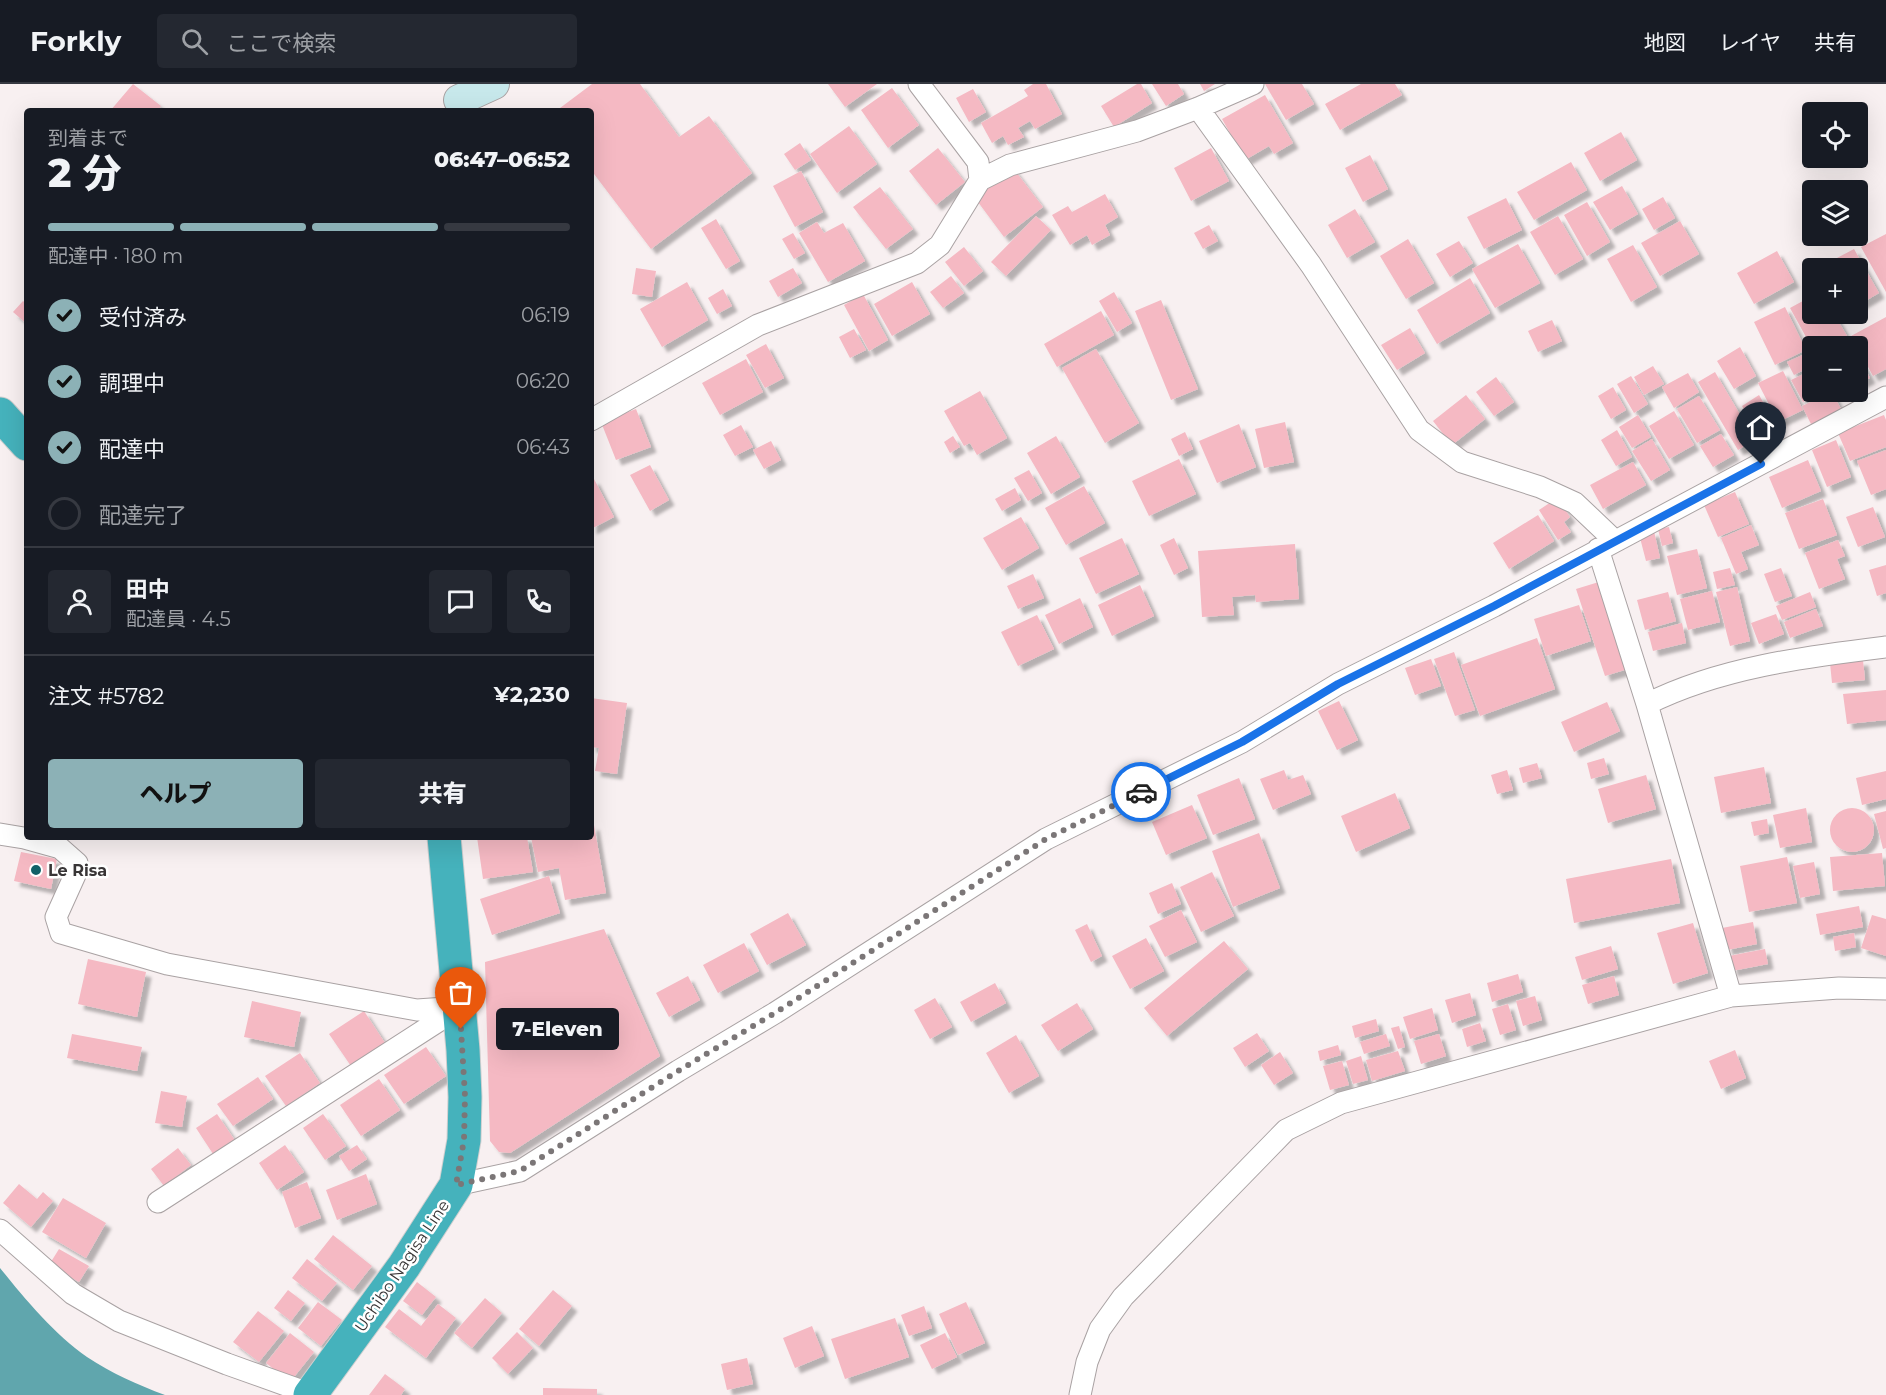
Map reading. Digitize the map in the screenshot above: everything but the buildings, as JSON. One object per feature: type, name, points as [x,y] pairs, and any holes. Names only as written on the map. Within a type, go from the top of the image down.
[{"type":"highway","points":[[0,414],[24,441]]},
{"type":"highway","name":"Uchibo Nagisa Line","points":[[311,1395],[404,1266],[456,1185],[464,1140],[465,1096],[460,1007],[444,840]]},
{"type":"street","points":[[458,98],[494,84]]},
{"type":"street","points":[[919,84],[978,162],[980,180]]},
{"type":"street","points":[[594,418],[758,325],[917,263],[940,245],[980,180],[1010,165],[1137,131],[1253,84]]},
{"type":"street","points":[[1198,108],[1311,265],[1419,430],[1462,462],[1540,487],[1575,503],[1606,545],[1647,704],[1731,996]]},
{"type":"street","points":[[456,1185],[520,1171],[775,1013],[1046,839],[1242,742],[1338,684],[1494,606],[1886,397]]},
{"type":"street","points":[[1647,704],[1677,688],[1764,664],[1886,647]]},
{"type":"street","points":[[0,834],[24,838]]},
{"type":"street","points":[[31,840],[60,848],[77,863],[75,874],[56,917],[61,933],[167,964],[417,1010],[460,1007]]},
{"type":"street","points":[[1080,1395],[1087,1362],[1100,1329],[1123,1297],[1286,1130],[1341,1103],[1731,996],[1839,988],[1886,989]]},
{"type":"street","points":[[158,1202],[460,1007]]},
{"type":"street","points":[[0,1230],[73,1294],[119,1321],[311,1395]]},
{"type":"water","points":[[0,1268],[40,1316],[75,1348],[115,1373],[165,1395],[0,1395]]},
{"type":"way so far","points":[[461,1029],[465,1096],[464,1140],[456,1185],[520,1171],[775,1013],[1046,839],[1141,792]]},
{"type":"place","name":"Le Risa","points":[[36,870]]},
{"type":"place","name":"7-Eleven","points":[[461,1029]]},
{"type":"route","points":[[1141,792],[1242,742],[1338,684],[1494,606],[1761,464]]}]
